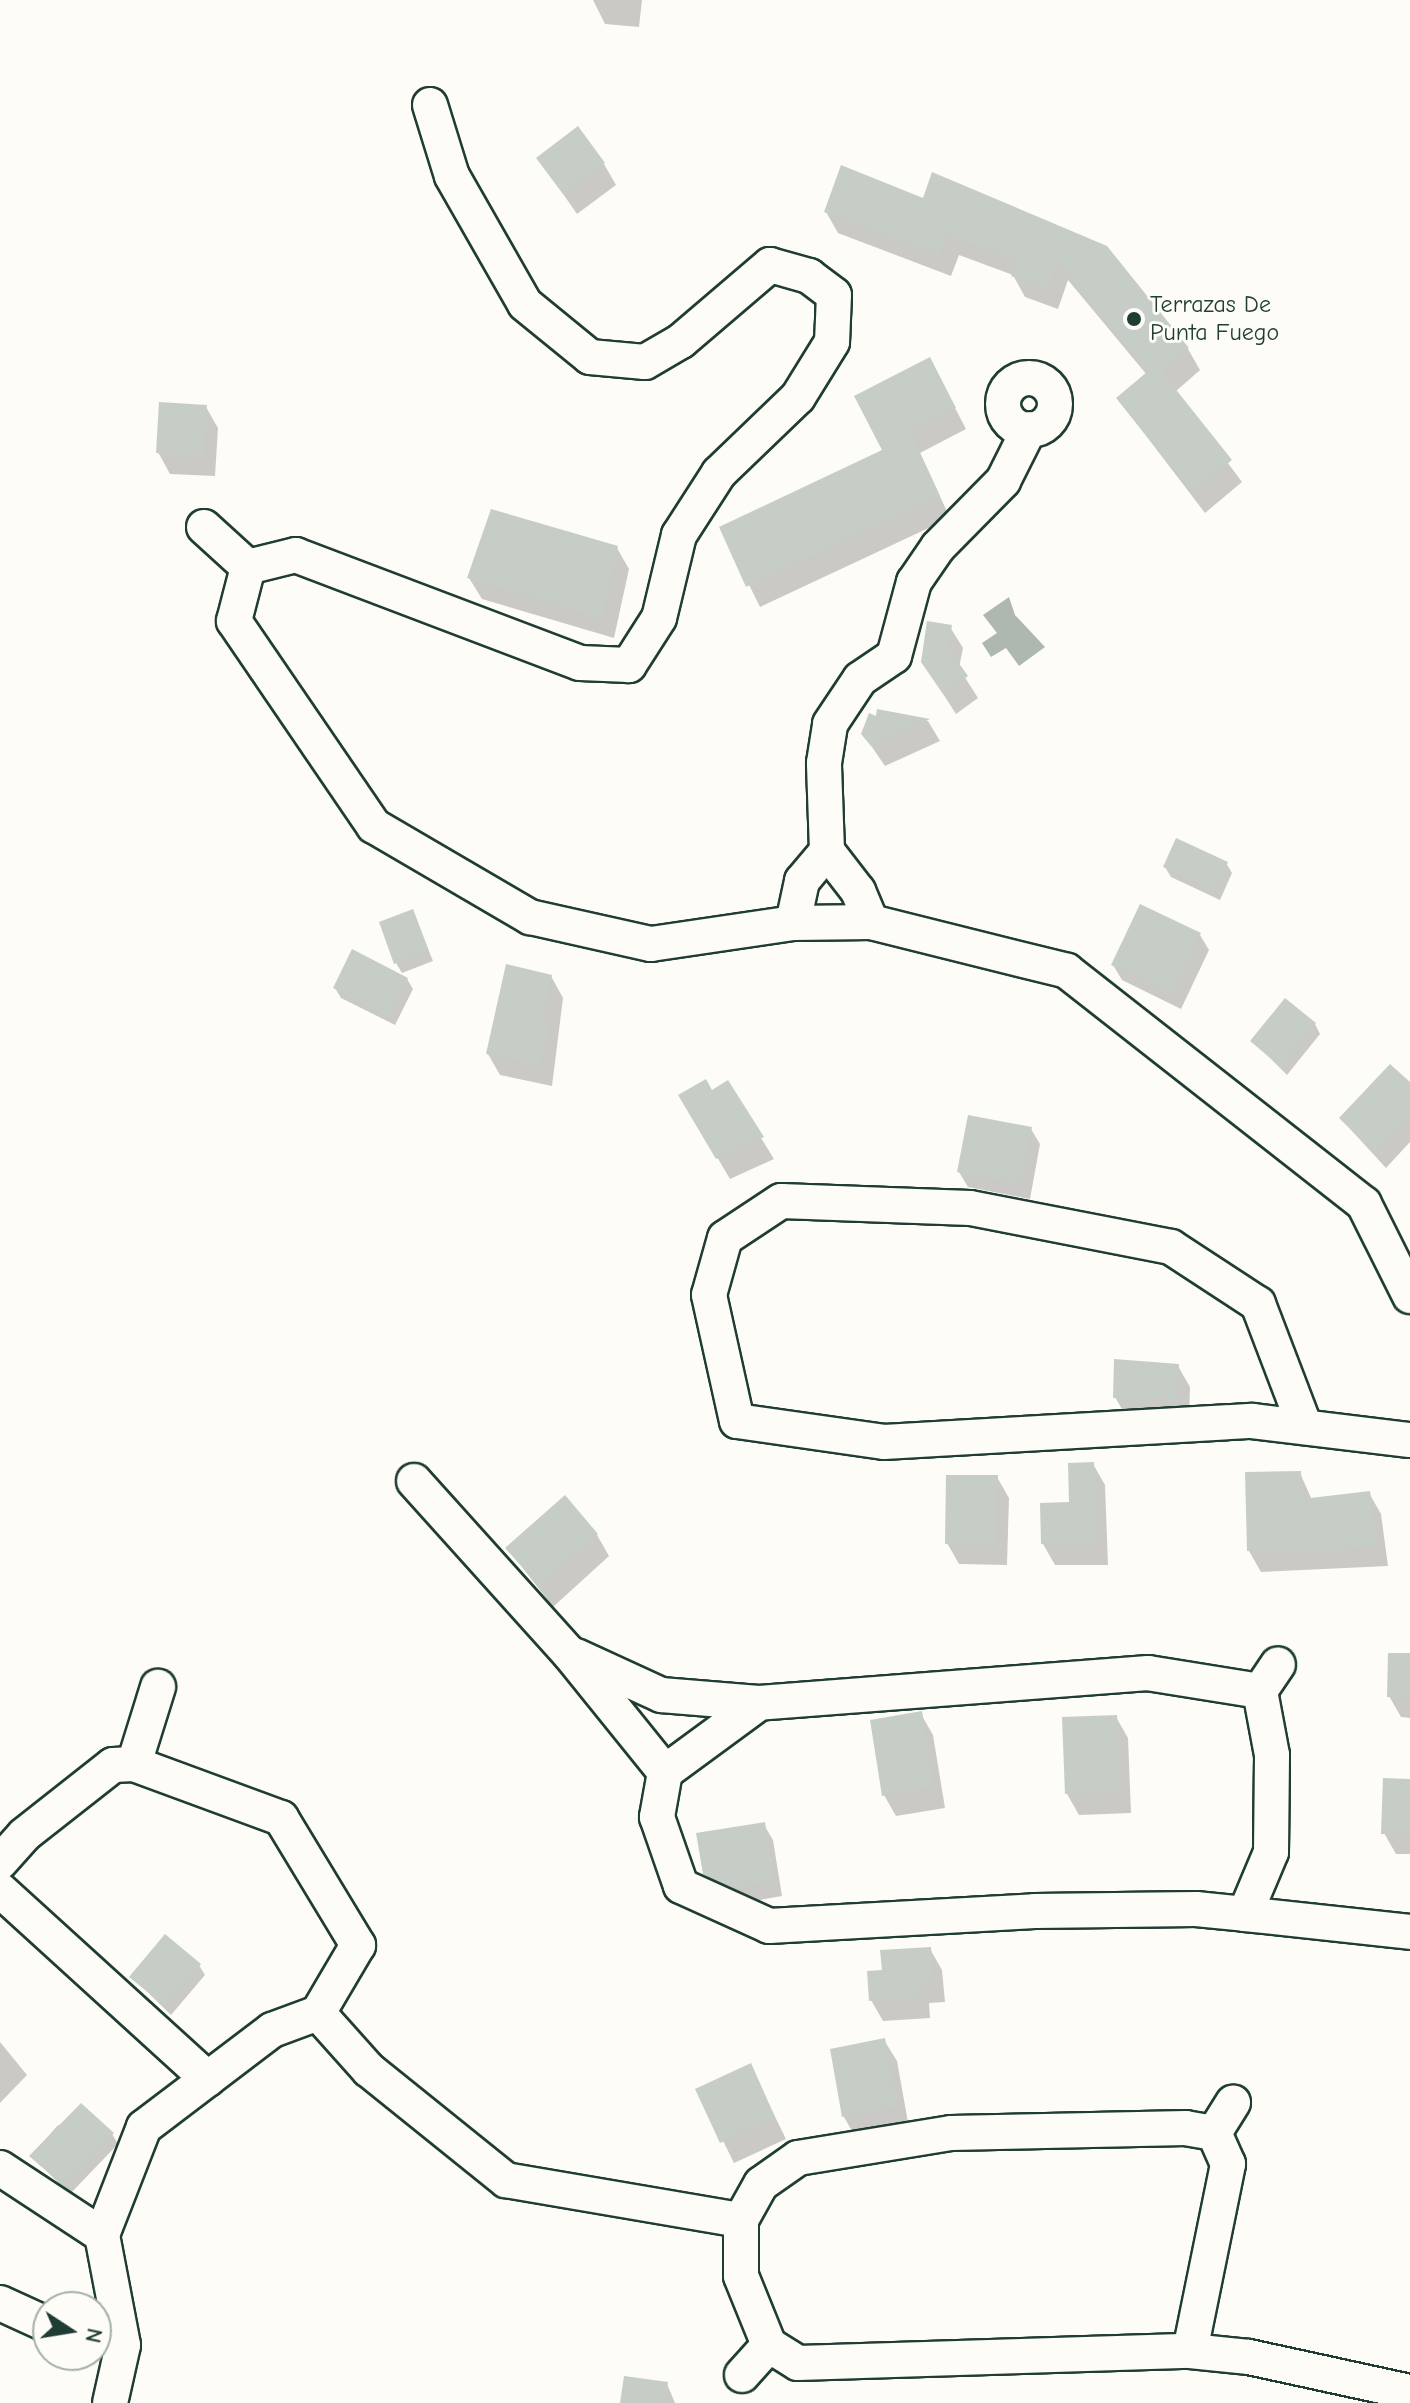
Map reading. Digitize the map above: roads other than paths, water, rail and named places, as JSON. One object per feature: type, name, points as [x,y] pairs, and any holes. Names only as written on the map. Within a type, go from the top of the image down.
[{"type":"street","points":[[248,567],[296,555],[580,663],[629,665],[659,618],[679,535],[719,473],[798,397],[832,342],[834,295],[809,276],[770,265],[681,341],[645,362],[590,357],[525,304],[452,176],[430,105]]},
{"type":"street","points":[[871,922],[858,891],[827,851],[824,763],[830,724],[860,679],[894,656],[914,582],[938,547],[1003,481],[1029,429]]},
{"type":"street","points":[[204,527],[248,567]]},
{"type":"street","points":[[248,567],[234,621],[374,826],[530,917],[651,944],[793,923],[871,922],[1067,971],[1364,1204],[1410,1296]]},
{"type":"street","points":[[793,923],[802,881],[827,851]]},
{"type":"street","points":[[1305,1427],[1258,1304],[1171,1247],[970,1208],[781,1201],[725,1238],[709,1295],[737,1421],[884,1442],[1252,1421],[1410,1440]]},
{"type":"street","points":[[414,1481],[569,1653],[665,1772]]},
{"type":"street","points":[[569,1653],[661,1695],[759,1703],[1148,1673],[1269,1677],[1271,1852],[1245,1914]]},
{"type":"street","points":[[134,1764],[158,1687]]},
{"type":"street","points":[[759,1703],[665,1772],[657,1817],[681,1886],[769,1926],[1035,1911],[1196,1909],[1410,1932]]},
{"type":"street","points":[[0,1862],[24,1835],[113,1765],[134,1764],[281,1818],[358,1945],[318,2013],[272,2030],[144,2127],[102,2235],[106,2291]]},
{"type":"street","points":[[0,1890],[208,2079]]},
{"type":"street","points":[[318,2013],[369,2070],[506,2180],[741,2220]]},
{"type":"street","points":[[1214,2133],[1233,2102]]},
{"type":"street","points":[[1214,2133],[1186,2128],[951,2133],[798,2158],[761,2184],[741,2220],[741,2276],[769,2345],[798,2363],[1190,2351],[1249,2357],[1410,2392]]},
{"type":"street","points":[[1190,2351],[1228,2164],[1214,2133]]},
{"type":"street","points":[[0,2168],[102,2235]]},
{"type":"street","points":[[0,2303],[32,2318]]},
{"type":"street","points":[[742,2375],[769,2345]]},
{"type":"street","points":[[109,2371],[110,2403]]},
{"type":"place","name":"Terrazas De Punta Fuego","points":[[1134,319]]}]
